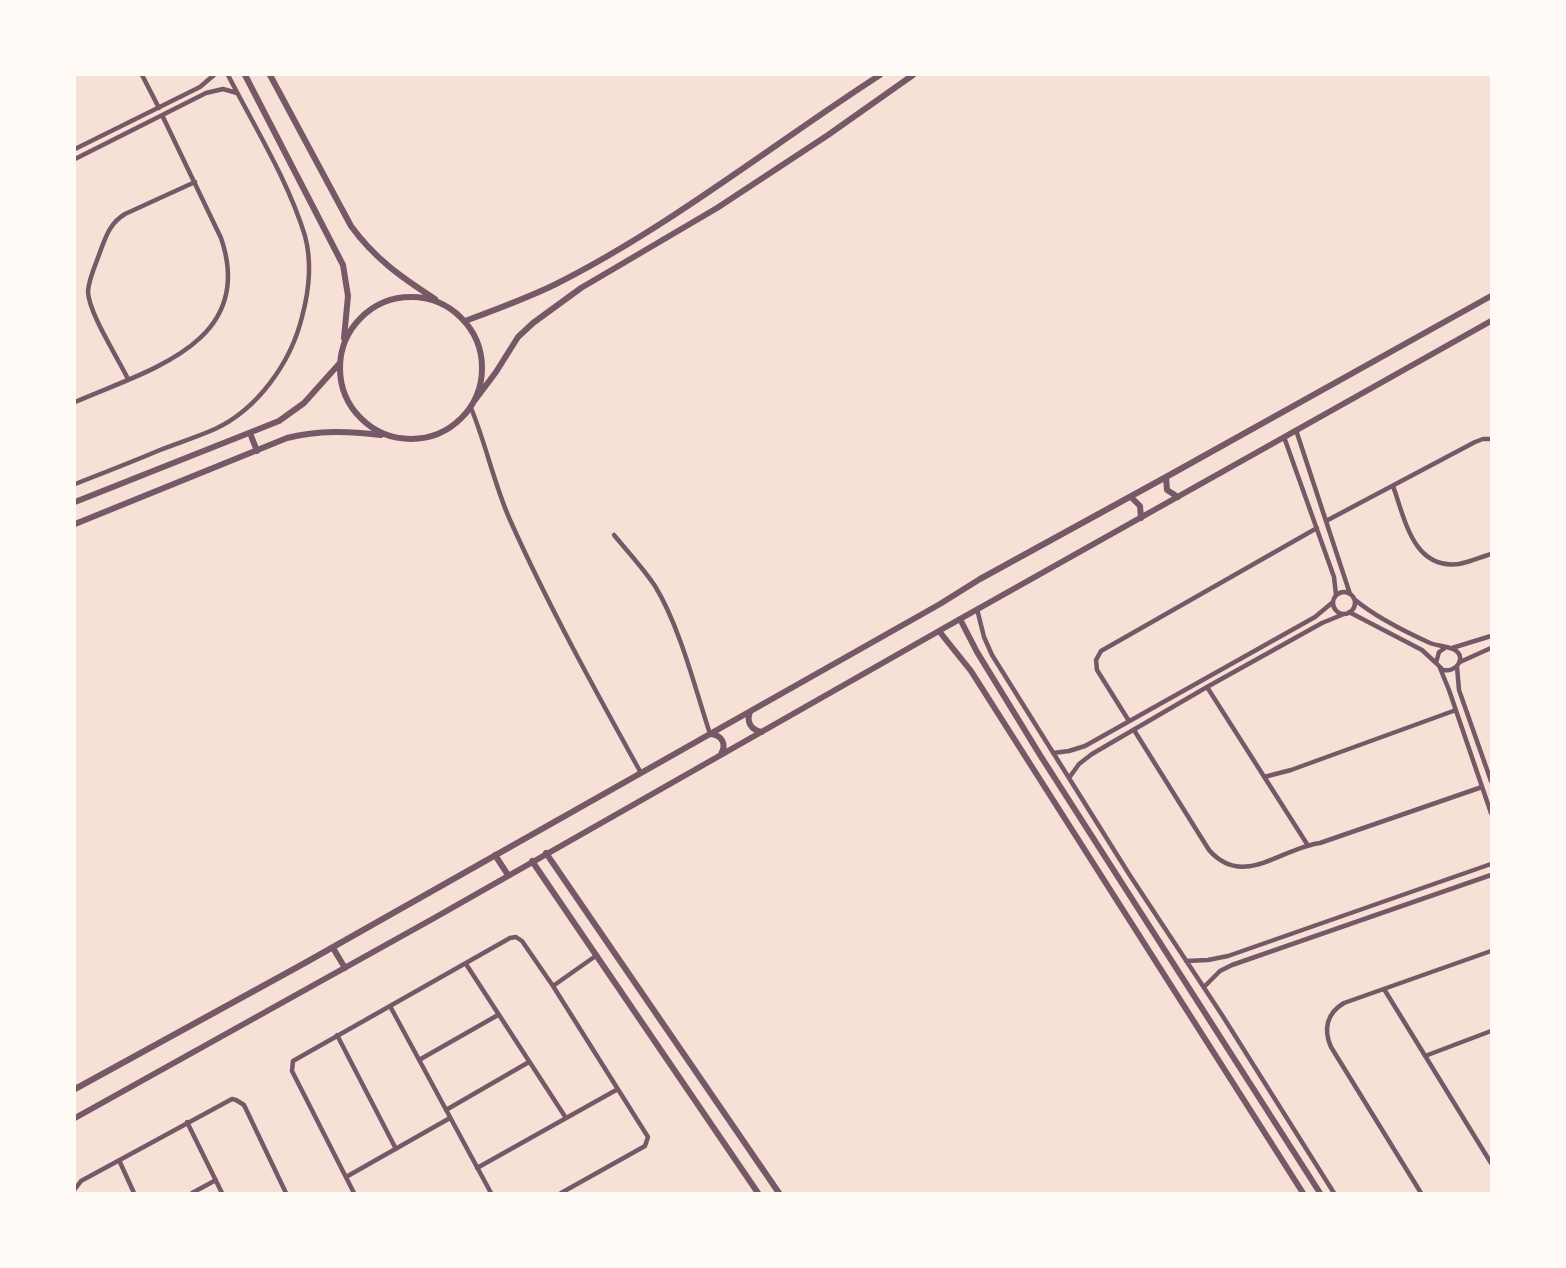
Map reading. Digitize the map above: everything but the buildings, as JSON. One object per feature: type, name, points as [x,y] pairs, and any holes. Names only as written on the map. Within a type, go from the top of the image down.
[{"type":"street","points":[[142,75],[159,108]]},
{"type":"street","points":[[75,149],[205,84],[214,75]]},
{"type":"street","points":[[75,484],[217,428],[244,410],[276,374],[287,358],[299,332],[308,293],[306,238],[293,201],[228,75]]},
{"type":"street","points":[[245,75],[343,265],[348,296],[344,345],[340,363],[341,382],[352,408],[371,427],[388,435]]},
{"type":"street","points":[[75,524],[287,438],[324,431],[388,435],[406,439],[434,436],[451,428],[471,408],[475,400],[481,382],[483,364],[479,345],[465,321],[399,276],[365,245],[337,203],[270,75]]},
{"type":"street","points":[[465,321],[536,294],[596,262],[659,224],[880,75]]},
{"type":"street","points":[[475,400],[518,337],[533,323],[581,288],[717,208],[828,135],[913,75]]},
{"type":"street","points":[[75,159],[213,90],[223,89],[237,93]]},
{"type":"street","points":[[75,402],[181,354],[198,342],[209,330],[223,305],[229,274],[226,251],[162,115]]},
{"type":"street","points":[[129,379],[90,305],[88,291],[93,272],[108,231],[114,222],[125,214],[195,183]]},
{"type":"street","points":[[75,1089],[333,948],[940,604],[980,579],[1491,296]]},
{"type":"street","points":[[344,345],[357,321],[372,309],[388,301],[416,297],[443,304]]},
{"type":"street","points":[[75,1118],[1491,321]]},
{"type":"street","points":[[75,502],[250,433],[292,413],[315,392],[340,363]]},
{"type":"street","points":[[471,408],[501,496],[537,578],[576,655],[641,773]]},
{"type":"street","points":[[1069,778],[1085,759],[1207,687],[1354,607],[1296,430]]},
{"type":"street","points":[[250,433],[257,451]]},
{"type":"street","points":[[1053,753],[1085,746],[1315,617],[1333,602],[1336,595],[1334,577],[1284,437]]},
{"type":"street","points":[[1326,521],[1475,442],[1491,439]]},
{"type":"street","points":[[1166,477],[1167,490],[1178,497]]},
{"type":"street","points":[[1393,486],[1412,540],[1428,557],[1450,564],[1462,563],[1491,554]]},
{"type":"street","points":[[1131,497],[1140,506],[1140,518]]},
{"type":"street","points":[[1129,721],[1097,670],[1096,660],[1101,651],[1317,528]]},
{"type":"street","points":[[614,535],[647,575],[662,599],[710,734]]},
{"type":"street","points":[[1336,595],[1345,592],[1370,610],[1426,641],[1445,648],[1491,636]]},
{"type":"street","points":[[1333,602],[1335,609],[1422,650],[1440,668],[1491,813]]},
{"type":"street","points":[[977,609],[981,628],[992,656],[1334,1193]]},
{"type":"street","points":[[960,619],[977,652],[1029,736],[1320,1193]]},
{"type":"street","points":[[939,632],[971,671],[1303,1193]]},
{"type":"street","points":[[1436,663],[1439,652],[1445,648]]},
{"type":"street","points":[[1452,648],[1459,655],[1459,690],[1491,780]]},
{"type":"street","points":[[1440,668],[1450,671],[1491,648]]},
{"type":"street","points":[[1207,687],[1307,844]]},
{"type":"street","points":[[1264,777],[1291,770],[1456,710]]},
{"type":"street","points":[[750,711],[748,717],[751,726],[762,732]]},
{"type":"street","points":[[1134,730],[1209,850],[1224,863],[1233,867],[1253,866],[1307,844],[1320,843],[1482,787]]},
{"type":"street","points":[[710,734],[722,739],[724,749],[721,754]]},
{"type":"street","points":[[546,853],[779,1193]]},
{"type":"street","points":[[495,855],[508,875]]},
{"type":"street","points":[[532,861],[758,1193]]},
{"type":"street","points":[[1186,960],[1208,960],[1228,956],[1491,864]]},
{"type":"street","points":[[1204,987],[1220,971],[1232,965],[1491,875]]},
{"type":"street","points":[[354,1193],[294,1075],[291,1066],[296,1058],[510,938],[518,938],[553,986],[646,1133],[647,1143],[561,1193]]},
{"type":"street","points":[[333,948],[345,968]]},
{"type":"street","points":[[1421,1193],[1331,1047],[1327,1033],[1329,1019],[1338,1007],[1491,951]]},
{"type":"street","points":[[553,986],[597,955]]},
{"type":"street","points":[[1157,965],[1169,957]]},
{"type":"street","points":[[466,964],[566,1119]]},
{"type":"street","points":[[1384,989],[1491,1163]]},
{"type":"street","points":[[390,1006],[491,1193]]},
{"type":"street","points":[[419,1060],[498,1015]]},
{"type":"street","points":[[1425,1056],[1491,1031]]},
{"type":"street","points":[[337,1035],[396,1149]]},
{"type":"street","points":[[446,1110],[529,1062]]},
{"type":"street","points":[[477,1168],[618,1089]]},
{"type":"street","points":[[75,1189],[81,1181],[232,1099],[240,1102],[286,1193]]},
{"type":"street","points":[[346,1177],[450,1118]]},
{"type":"street","points":[[187,1122],[222,1193]]},
{"type":"street","points":[[119,1160],[134,1193]]},
{"type":"street","points":[[192,1193],[216,1180]]}]
